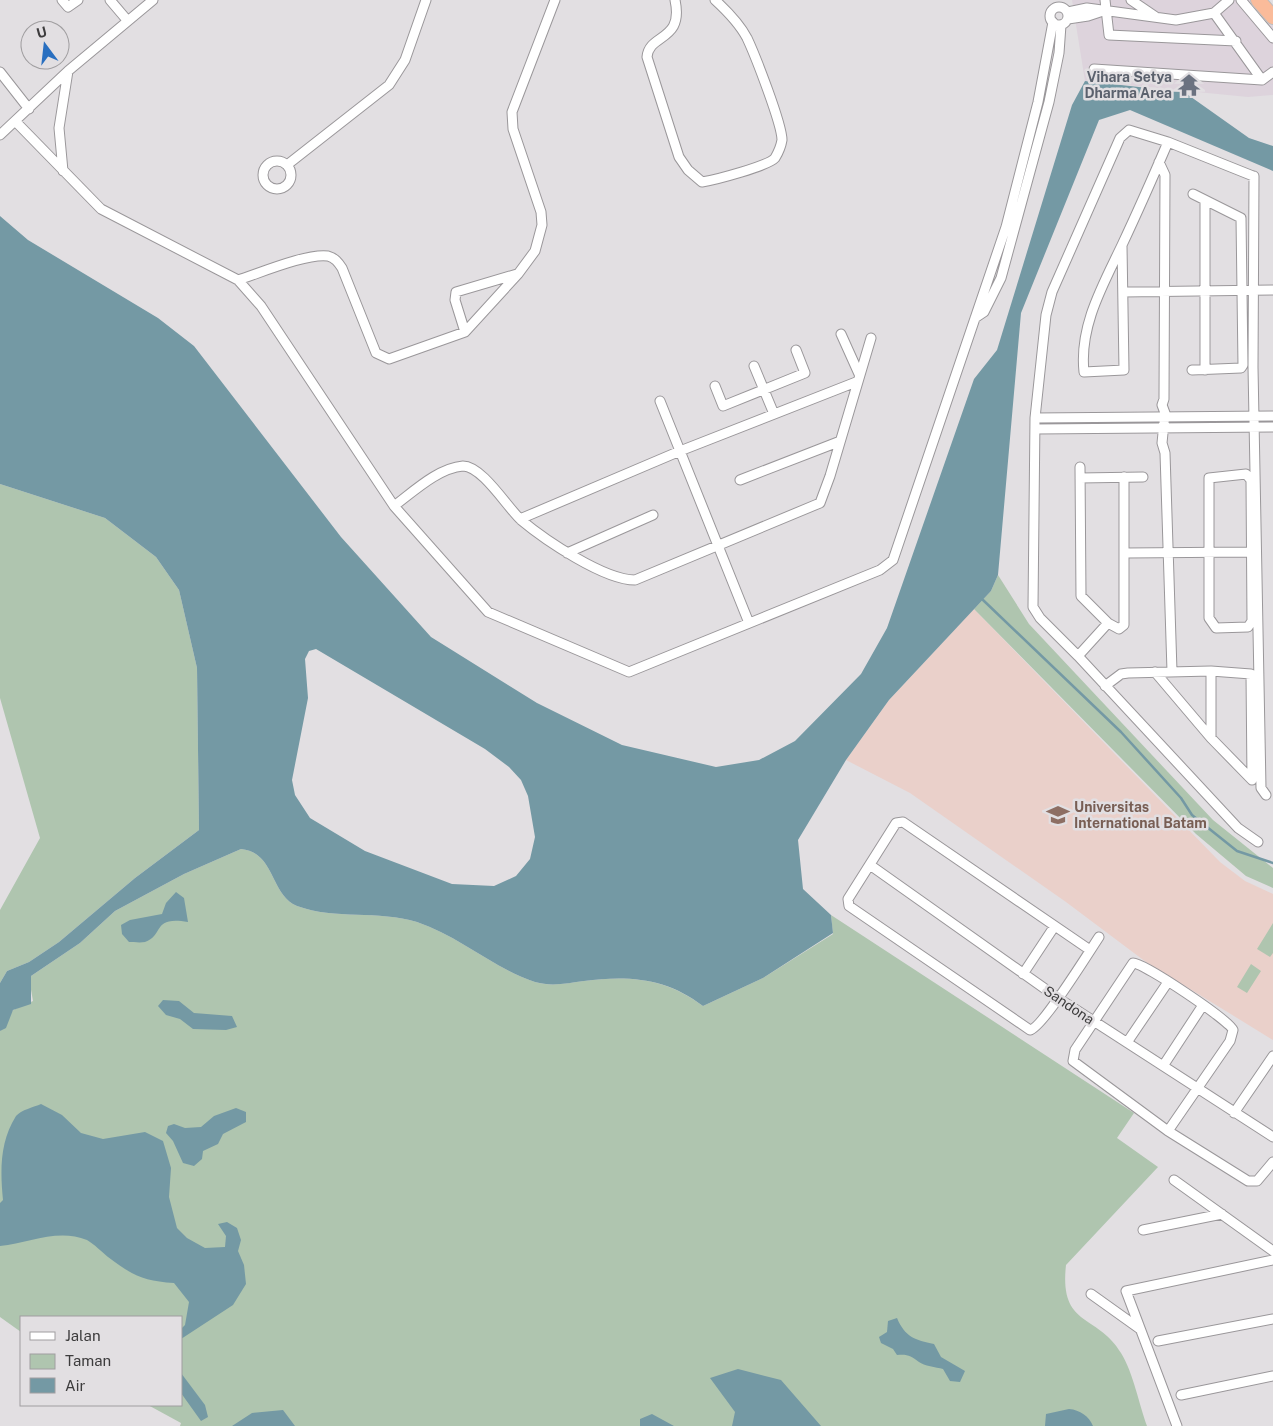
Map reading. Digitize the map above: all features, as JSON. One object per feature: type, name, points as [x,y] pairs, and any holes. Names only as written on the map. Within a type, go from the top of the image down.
[{"type":"highway","points":[[1258,0],[1273,17]]},
{"type":"street","points":[[62,0],[68,7],[78,0]]},
{"type":"street","points":[[110,0],[127,20]]},
{"type":"street","points":[[0,135],[30,109],[68,71],[153,0]]},
{"type":"street","points":[[287,165],[389,85],[405,60],[426,0]]},
{"type":"street","points":[[238,280],[314,256],[329,256],[337,260],[342,268],[376,353],[382,357],[389,359],[465,332],[518,274],[535,251],[542,225],[541,212],[514,128],[512,112],[555,0]]},
{"type":"street","points":[[675,0],[678,12],[675,25],[650,48],[647,57],[679,157],[688,170],[702,182],[720,179],[773,160],[782,140],[777,118],[747,38],[732,15],[715,0]]},
{"type":"street","points":[[1105,0],[1109,35],[1236,41]]},
{"type":"street","points":[[1131,0],[1158,19]]},
{"type":"street","points":[[16,122],[102,210],[238,280],[261,306],[394,506],[488,612],[629,672],[880,570],[893,560],[1008,218],[1061,12],[1088,16],[1105,10],[1158,19],[1176,20],[1214,13],[1228,0]]},
{"type":"street","points":[[1241,0],[1273,38]]},
{"type":"street","points":[[1214,13],[1236,41],[1262,80]]},
{"type":"street","points":[[1094,69],[1262,80],[1273,72]]},
{"type":"street","points":[[63,171],[59,128],[68,71]]},
{"type":"street","points":[[0,72],[30,109]]},
{"type":"street","points":[[1192,370],[1241,368],[1243,365],[1254,176],[1168,142],[1128,130],[1120,138],[1052,292],[1046,315],[1036,418],[1033,607],[1040,618],[1078,656],[1238,828],[1258,842]]},
{"type":"street","points":[[1122,246],[1124,370],[1084,372],[1082,354],[1090,319],[1102,286],[1122,246],[1168,142]]},
{"type":"street","points":[[1159,162],[1165,175],[1164,398],[1167,400],[1168,411],[1165,415],[1162,443],[1165,453],[1172,670]]},
{"type":"street","points":[[1193,194],[1241,218],[1248,290],[1255,417],[1262,788],[1266,795]]},
{"type":"street","points":[[1205,201],[1205,370]]},
{"type":"street","points":[[465,332],[455,300],[456,292],[518,274]]},
{"type":"street","points":[[1123,292],[1273,290]]},
{"type":"street","points":[[841,334],[857,378]]},
{"type":"street","points":[[394,506],[447,470],[466,466],[477,471],[520,519],[567,553],[615,577],[624,580],[635,580],[820,503],[830,476],[857,378],[871,338]]},
{"type":"street","points":[[716,386],[723,406],[805,373],[796,350]]},
{"type":"street","points":[[754,366],[774,414]]},
{"type":"street","points":[[520,519],[857,378]]},
{"type":"street","points":[[660,401],[749,623]]},
{"type":"street","points":[[1036,418],[1102,419],[1165,415],[1273,416]]},
{"type":"street","points":[[1101,429],[1102,419]]},
{"type":"street","points":[[1036,429],[1164,431],[1273,427]]},
{"type":"street","points":[[740,480],[838,442]]},
{"type":"street","points":[[1080,466],[1080,596],[1108,623],[1119,629],[1124,625],[1126,552],[1124,477]]},
{"type":"street","points":[[1246,474],[1251,480],[1252,621],[1248,627],[1216,628],[1209,618],[1210,552],[1209,478],[1213,476],[1246,474]]},
{"type":"street","points":[[1080,478],[1143,477]]},
{"type":"street","points":[[567,553],[653,515]]},
{"type":"street","points":[[1126,552],[1251,552]]},
{"type":"street","points":[[1078,656],[1108,623]]},
{"type":"street","points":[[1105,686],[1121,674],[1128,672],[1172,670],[1247,672],[1252,676],[1252,780],[1211,738],[1154,672]]},
{"type":"street","points":[[1211,671],[1211,738]]},
{"type":"street","points":[[1090,950],[903,822],[896,823],[848,899],[849,906],[1030,1030],[1037,1027],[1058,998],[1090,950],[1099,936]]},
{"type":"street","name":"Sandona","points":[[870,865],[1058,998],[1273,1137]]},
{"type":"street","points":[[1023,974],[1054,927]]},
{"type":"street","points":[[1168,1130],[1198,1089],[1234,1033],[1230,1025],[1203,1005],[1168,982],[1133,963],[1075,1050],[1073,1061],[1168,1130],[1248,1181],[1257,1181],[1273,1162]]},
{"type":"street","points":[[1128,1042],[1168,982]]},
{"type":"street","points":[[1163,1066],[1203,1005]]},
{"type":"street","points":[[1234,1113],[1273,1056]]},
{"type":"street","points":[[1174,1180],[1273,1251]]},
{"type":"street","points":[[1143,1230],[1222,1214]]},
{"type":"street","points":[[1177,1426],[1126,1291],[1273,1260]]},
{"type":"street","points":[[1091,1294],[1140,1329]]},
{"type":"street","points":[[1158,1341],[1273,1320]]},
{"type":"street","points":[[1181,1395],[1273,1376]]},
{"type":"shaded area","points":[[1072,0],[1255,0],[1273,18],[1273,95],[1248,97],[1085,81]]},
{"type":"shaded area","name":"Universitas International Batam","points":[[974,609],[1220,862],[1245,881],[1273,894],[1273,1040],[1146,962],[1066,902],[910,793],[846,760],[889,700]]},
{"type":"green space","points":[[0,484],[105,518],[156,557],[179,590],[197,668],[199,830],[135,878],[59,942],[29,962],[7,971],[0,983],[0,910],[40,838],[0,698]]},
{"type":"green space","points":[[998,575],[1029,624],[1213,820],[1273,868],[1273,888],[1246,876],[1196,834],[974,609],[991,591]]},
{"type":"green space","points":[[241,849],[252,852],[267,865],[282,893],[288,901],[297,906],[326,913],[387,916],[417,922],[447,935],[505,969],[535,982],[566,984],[616,978],[646,981],[675,989],[703,1006],[763,978],[833,934],[831,915],[1134,1113],[1117,1138],[1158,1167],[1066,1265],[1065,1285],[1068,1300],[1074,1310],[1111,1340],[1121,1353],[1132,1379],[1147,1426],[180,1426],[181,1423],[150,1406],[182,1406],[182,1316],[20,1316],[20,1331],[0,1317],[0,1031],[13,1010],[33,1001],[30,984],[31,976],[80,943],[115,911],[184,874]]},
{"type":"green space","points":[[1273,923],[1273,953],[1270,957],[1257,949]]},
{"type":"green space","points":[[1251,964],[1261,971],[1247,993],[1237,987]]},
{"type":"water","points":[[1085,81],[1184,92],[1249,138],[1273,146],[1273,171],[1130,110],[1099,120],[1021,313],[998,575],[991,591],[889,700],[846,760],[798,840],[803,889],[831,915],[833,933],[763,978],[703,1006],[675,989],[646,981],[616,978],[560,984],[535,982],[505,969],[447,935],[417,922],[387,916],[326,913],[297,906],[288,901],[282,893],[267,865],[252,852],[241,849],[184,874],[115,911],[80,943],[31,976],[31,1004],[13,1010],[6,1028],[0,1031],[0,983],[7,971],[29,962],[59,942],[135,878],[199,830],[197,668],[179,590],[156,557],[105,518],[0,484],[0,216],[28,240],[158,318],[194,346],[341,537],[431,637],[537,703],[622,745],[716,767],[759,760],[795,741],[861,674],[887,628],[974,379],[997,350],[1072,105]],"holes":[[[316,649],[485,749],[509,767],[521,780],[528,796],[535,837],[530,859],[516,876],[494,886],[452,884],[365,851],[310,818],[295,795],[292,780],[308,698],[305,659],[309,651]]]},
{"type":"water","points":[[176,892],[184,898],[188,922],[168,922],[160,927],[151,939],[145,942],[129,942],[122,934],[121,925],[130,920],[162,914],[166,903]]},
{"type":"water","points":[[163,1000],[179,1001],[194,1013],[232,1016],[237,1027],[226,1030],[193,1029],[180,1019],[166,1015],[158,1006]]},
{"type":"water","points":[[41,1104],[62,1115],[81,1133],[103,1139],[145,1132],[163,1141],[171,1168],[169,1197],[177,1228],[187,1238],[205,1248],[225,1247],[226,1236],[218,1224],[227,1222],[237,1228],[241,1240],[238,1251],[244,1265],[246,1284],[233,1305],[182,1338],[182,1328],[185,1325],[189,1302],[174,1283],[155,1281],[132,1273],[87,1240],[76,1237],[65,1235],[44,1237],[0,1246],[0,1203],[3,1200],[2,1156],[11,1126],[16,1116],[24,1110]]},
{"type":"water","points":[[236,1108],[246,1112],[246,1122],[223,1134],[218,1144],[203,1151],[202,1159],[194,1166],[183,1163],[173,1141],[166,1133],[168,1126],[174,1124],[185,1128],[201,1127],[214,1116]]},
{"type":"water","points":[[897,1318],[907,1334],[921,1341],[934,1344],[941,1357],[965,1371],[960,1382],[950,1381],[943,1369],[921,1363],[909,1356],[897,1355],[893,1349],[881,1343],[879,1337],[887,1332],[888,1321]]},
{"type":"water","points":[[738,1369],[781,1380],[821,1426],[732,1426],[735,1412],[710,1378]]},
{"type":"water","points":[[182,1374],[205,1405],[208,1417],[201,1421],[182,1394]]},
{"type":"water","points":[[1069,1409],[1084,1414],[1093,1426],[1045,1426],[1046,1414]]},
{"type":"water","points":[[283,1410],[295,1426],[232,1426],[252,1413]]},
{"type":"water","points":[[652,1414],[674,1426],[640,1426],[640,1419]]},
{"type":"waterway","points":[[983,600],[1121,732],[1181,798],[1192,815],[1237,851],[1273,863]]},
{"type":"place","name":"Vihara Setya Dharma Area","points":[[1189,85]]},
{"type":"place","name":"Universitas International Batam","points":[[1058,815]]}]
